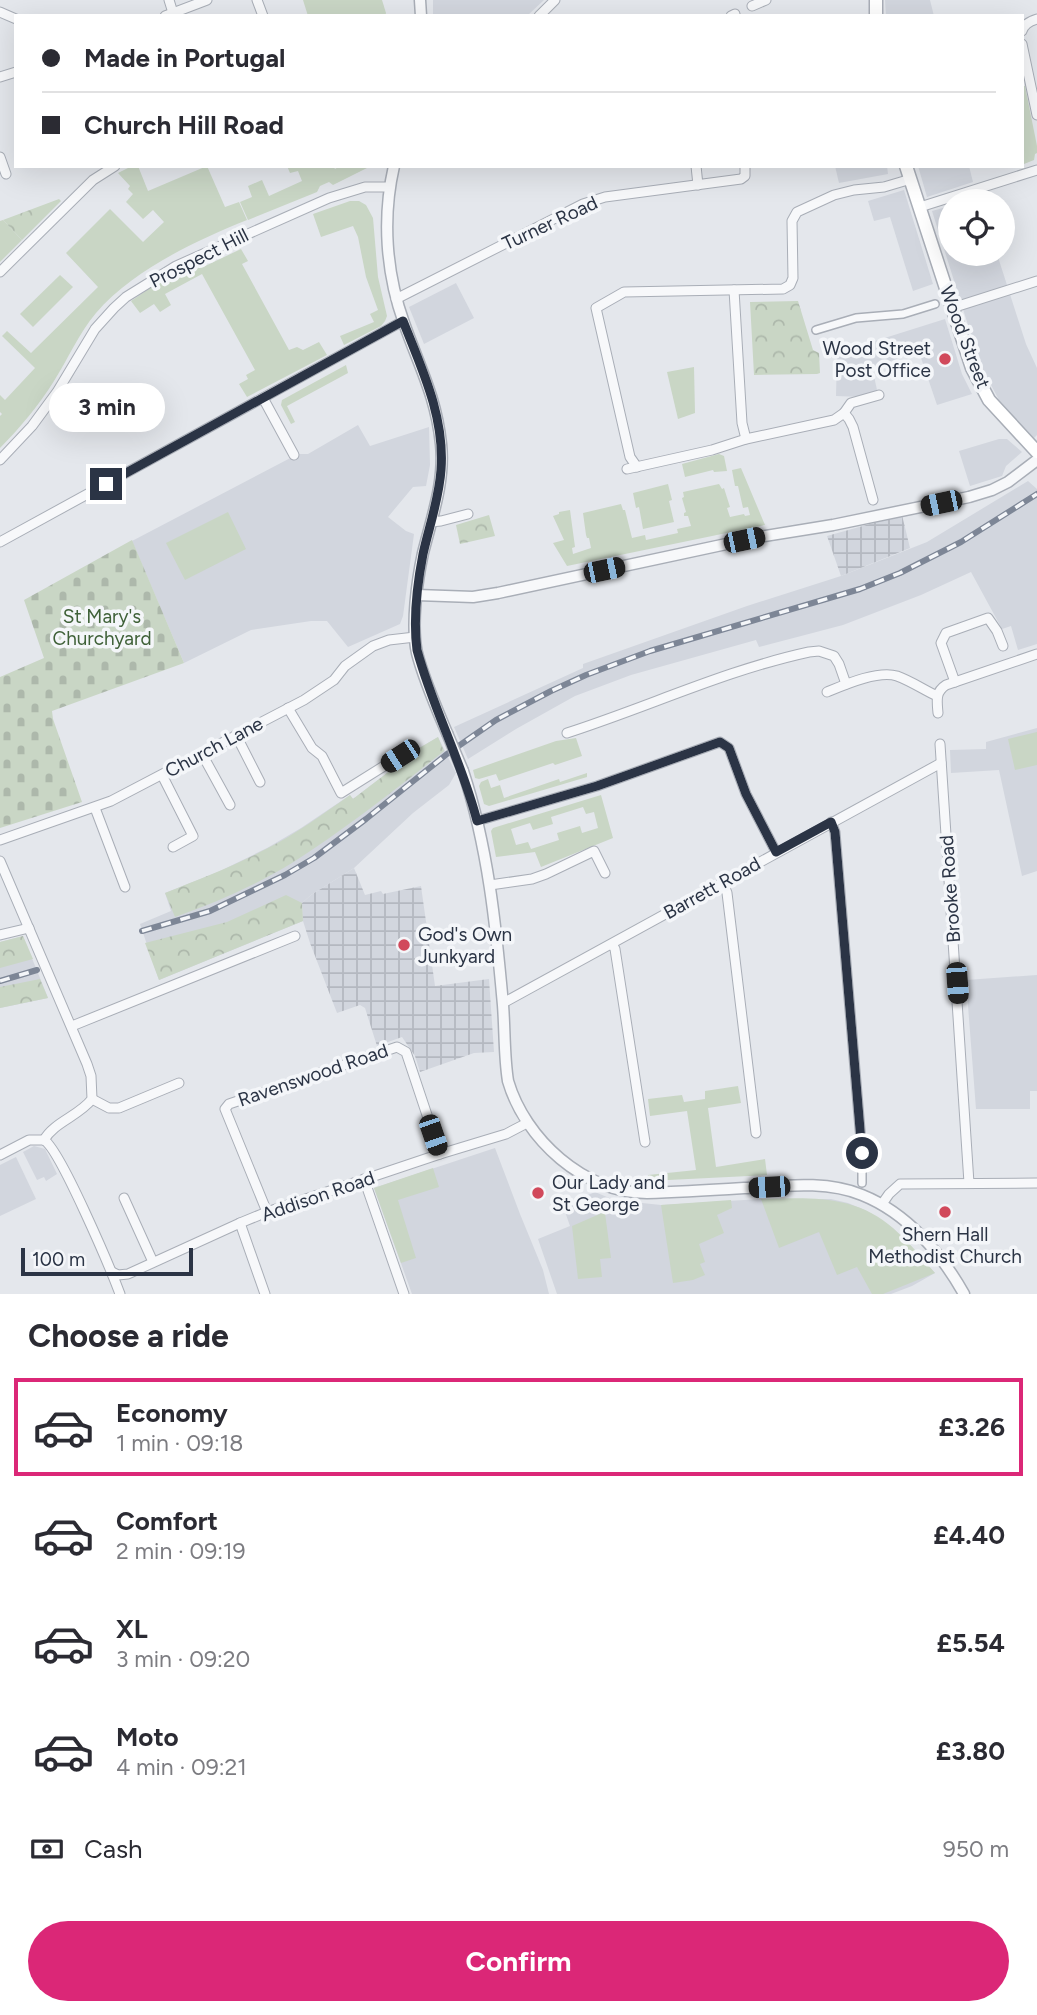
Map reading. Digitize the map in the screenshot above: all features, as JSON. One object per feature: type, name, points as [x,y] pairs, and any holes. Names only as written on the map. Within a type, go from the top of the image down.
[{"type":"main road","name":"Wood Street","points":[[907,168],[972,368],[999,411],[1037,452]]},
{"type":"street","points":[[169,0],[169,14],[207,0]]},
{"type":"street","points":[[541,14],[555,0]]},
{"type":"street","points":[[752,6],[766,0]]},
{"type":"street","points":[[1025,68],[1037,115]]},
{"type":"street","points":[[0,157],[6,174]]},
{"type":"street","points":[[0,272],[93,180],[112,168]]},
{"type":"street","points":[[394,168],[389,187],[387,227],[390,271],[403,321],[433,398],[441,444],[442,469],[422,556],[415,637],[419,659],[463,771],[477,821],[490,885],[511,1093],[537,1137],[562,1160],[598,1182],[628,1192],[647,1194],[826,1186],[860,1194],[883,1205],[928,1242],[964,1294]]},
{"type":"street","points":[[696,168],[698,185]]},
{"type":"street","name":"Turner Road","points":[[396,299],[583,204],[604,197],[741,179],[745,176],[745,168]]},
{"type":"street","points":[[920,207],[1037,170]]},
{"type":"street","points":[[878,395],[851,403],[844,413],[834,419],[632,468],[596,308],[624,292],[788,287],[793,278],[792,221],[797,212],[834,195],[884,187],[911,179]]},
{"type":"street","name":"Prospect Hill","points":[[0,460],[38,418],[57,392],[95,329],[114,308],[143,286],[176,266],[329,198],[365,187],[389,187]]},
{"type":"street","points":[[952,308],[1037,282]]},
{"type":"street","points":[[734,290],[742,423],[746,439]]},
{"type":"street","points":[[816,330],[856,318],[903,314],[935,304]]},
{"type":"street","points":[[0,542],[403,321]]},
{"type":"street","points":[[263,398],[294,456]]},
{"type":"street","points":[[844,413],[853,427],[873,500]]},
{"type":"street","points":[[417,595],[473,597],[498,593],[759,537],[950,501],[992,490],[1008,482],[1037,460]]},
{"type":"street","points":[[431,522],[441,522],[468,514]]},
{"type":"street","points":[[955,682],[942,643],[946,633],[988,618],[1003,646]]},
{"type":"street","name":"Church Lane","points":[[0,840],[95,808],[322,689],[334,680],[345,666],[373,646],[389,640],[415,637]]},
{"type":"street","points":[[567,733],[677,692],[809,652],[828,652],[837,659],[846,684]]},
{"type":"street","points":[[938,713],[939,690],[1037,654]]},
{"type":"street","points":[[827,692],[846,684],[888,675],[897,676],[937,696]]},
{"type":"street","points":[[288,708],[312,748],[322,756],[341,793],[400,756]]},
{"type":"street","points":[[236,735],[260,782]]},
{"type":"street","points":[[477,821],[597,786],[720,742],[729,748],[746,794],[776,852]]},
{"type":"street","points":[[940,744],[941,763]]},
{"type":"street","points":[[202,754],[230,805]]},
{"type":"street","name":"Barrett Road","points":[[503,1003],[941,763]]},
{"type":"street","name":"Brooke Road","points":[[941,763],[969,1183]]},
{"type":"street","points":[[162,775],[193,836],[173,847]]},
{"type":"street","points":[[95,808],[125,887]]},
{"type":"street","points":[[831,822],[835,832],[862,1153],[862,1183]]},
{"type":"street","points":[[490,885],[533,879],[594,851],[605,873]]},
{"type":"street","points":[[0,861],[91,1076],[92,1099],[80,1111],[47,1134],[44,1140]]},
{"type":"street","points":[[723,883],[727,893],[756,1133]]},
{"type":"street","points":[[0,935],[29,928]]},
{"type":"street","points":[[72,1026],[295,936]]},
{"type":"street","points":[[612,944],[615,949],[645,1142]]},
{"type":"street","name":"Ravenswood Road","points":[[267,1212],[225,1109],[229,1104],[397,1047],[406,1052],[440,1154]]},
{"type":"street","points":[[92,1099],[109,1108],[119,1108],[179,1083]]},
{"type":"street","name":"Addison Road","points":[[112,1272],[118,1275],[128,1274],[267,1212],[506,1134],[527,1123]]},
{"type":"street","points":[[0,1155],[29,1140],[44,1140],[52,1147],[120,1294]]},
{"type":"street","points":[[364,1179],[404,1294]]},
{"type":"street","points":[[883,1205],[889,1194],[901,1184],[1037,1183]]},
{"type":"street","points":[[124,1198],[153,1262]]},
{"type":"street","points":[[240,1223],[265,1294]]},
{"type":"shaded area","points":[[433,0],[544,0],[529,14],[433,14]]},
{"type":"shaded area","points":[[885,0],[930,0],[934,14],[886,14]]},
{"type":"shaded area","points":[[835,168],[887,168],[888,174],[839,183]]},
{"type":"shaded area","points":[[919,168],[970,168],[973,182],[952,189],[938,189],[938,193],[927,197]]},
{"type":"shaded area","points":[[904,190],[933,284],[913,291],[890,217],[874,221],[868,201]]},
{"type":"shaded area","points":[[938,209],[938,230],[932,211]]},
{"type":"shaded area","points":[[949,266],[1001,266],[1026,344],[1037,368],[1037,435],[1034,438],[999,400],[981,366]]},
{"type":"shaded area","points":[[456,283],[474,318],[424,344],[409,307]]},
{"type":"shaded area","points":[[945,319],[962,374],[972,394],[937,405],[919,352],[872,367],[877,390],[863,397],[836,396],[837,353]]},
{"type":"shaded area","points":[[358,425],[370,446],[429,427],[430,465],[426,486],[413,487],[388,517],[414,534],[400,624],[348,647],[327,621],[251,630],[184,663],[132,541],[298,454],[308,454]]},
{"type":"shaded area","points":[[1007,439],[1022,452],[1006,466],[1002,476],[970,486],[959,451]]},
{"type":"shaded area","points":[[1028,481],[1037,489],[1037,644],[1018,650],[1011,626],[1002,629],[971,572],[921,595],[843,625],[759,647],[756,640],[631,675],[575,696],[468,759],[454,727],[583,668],[583,664],[841,576],[927,542]]},
{"type":"shaded area","points":[[902,515],[910,548],[841,576],[827,536]]},
{"type":"shaded area","points":[[1037,728],[1037,871],[1022,876],[999,770],[951,773],[950,750],[986,749],[986,742]]},
{"type":"shaded area","points":[[438,737],[456,773],[449,785],[413,813],[354,868],[302,903],[303,921],[159,980],[140,924],[171,911],[165,893],[218,872],[267,848],[350,795],[353,799]]},
{"type":"shaded area","points":[[354,868],[365,895],[421,886],[435,986],[489,979],[494,1052],[474,1053],[420,1072],[415,1056],[402,1037],[377,1046],[365,1008],[360,1005],[337,1013],[303,921],[302,903]]},
{"type":"shaded area","points":[[23,936],[48,998],[0,1008],[0,942]]},
{"type":"shaded area","points":[[1037,975],[1037,1091],[1030,1091],[1030,1109],[976,1109],[966,980]]},
{"type":"shaded area","points":[[34,1146],[45,1149],[57,1174],[46,1181],[44,1177],[37,1180],[23,1152]]},
{"type":"shaded area","points":[[495,1148],[543,1270],[549,1294],[412,1294],[374,1188]]},
{"type":"shaded area","points":[[16,1157],[36,1199],[0,1216],[0,1165]]},
{"type":"shaded area","points":[[595,1192],[614,1200],[661,1205],[761,1199],[831,1199],[848,1203],[867,1211],[893,1228],[935,1273],[891,1294],[557,1294],[538,1239],[570,1226],[563,1206]]},
{"type":"green space","points":[[303,0],[382,0],[386,13],[386,14],[307,14]]},
{"type":"green space","points":[[1024,86],[1037,146],[1034,160],[1024,164]]},
{"type":"green space","points":[[128,168],[139,168],[148,191],[208,168],[225,207],[239,202],[247,220],[166,258],[128,283],[111,298],[84,329],[42,399],[0,448],[0,395],[5,400],[35,368],[2,336],[7,331],[31,353],[98,287],[66,253],[110,209],[143,242],[164,222],[153,210],[143,219],[126,202],[133,194],[128,189],[130,186],[118,173]]},
{"type":"green space","points":[[288,168],[367,168],[333,185],[329,182],[320,186],[317,192],[248,220],[240,202],[252,197],[248,186],[262,180],[269,196],[302,181],[298,171],[290,173]]},
{"type":"green space","points":[[59,199],[61,201],[22,240],[3,220]]},
{"type":"green space","points":[[350,201],[359,201],[366,205],[373,218],[378,277],[387,316],[381,326],[344,345],[340,336],[374,322],[370,314],[378,310],[353,226],[321,237],[313,214]]},
{"type":"green space","points":[[3,220],[22,240],[0,262],[0,221]]},
{"type":"green space","points":[[241,249],[248,261],[242,264],[289,350],[297,347],[303,350],[319,342],[327,355],[247,397],[239,384],[248,379],[246,375],[255,370],[202,274],[165,294],[171,305],[160,312],[154,304],[140,313],[131,301],[156,284],[195,264],[203,267]]},
{"type":"green space","points":[[60,275],[73,287],[33,327],[20,314]]},
{"type":"green space","points":[[798,301],[813,350],[819,353],[820,373],[754,375],[750,302]]},
{"type":"green space","points":[[346,365],[348,373],[287,406],[295,422],[291,424],[281,405],[282,400]]},
{"type":"green space","points":[[694,367],[695,413],[678,419],[667,372]]},
{"type":"green space","points":[[719,454],[724,456],[727,471],[713,470],[685,477],[682,464]]},
{"type":"green space","points":[[741,468],[765,525],[567,566],[553,543],[564,540],[553,516],[559,512],[570,510],[575,547],[572,548],[573,554],[591,548],[583,513],[621,504],[632,538],[645,535],[646,540],[678,533],[677,529],[691,526],[688,516],[684,516],[686,512],[683,492],[719,484],[724,488],[730,517],[750,515],[748,507],[743,508],[738,486],[735,486],[732,470]]},
{"type":"green space","points":[[668,484],[674,522],[643,529],[633,493]]},
{"type":"green space","points":[[228,512],[246,549],[185,580],[166,543]]},
{"type":"green space","points":[[489,515],[495,536],[460,544],[456,525]]},
{"type":"green space","name":"St Mary's Churchyard","points":[[132,540],[184,663],[52,711],[82,802],[0,828],[0,677],[44,658],[24,600]]},
{"type":"green space","points":[[1037,732],[1037,765],[1015,770],[1008,739]]},
{"type":"green space","points":[[438,737],[444,751],[312,850],[250,886],[175,917],[165,893],[229,867],[277,843],[350,795],[353,799]]},
{"type":"green space","points":[[576,738],[582,756],[499,781],[496,774],[475,778],[473,770],[556,741]]},
{"type":"green space","points":[[587,773],[587,777],[489,806],[484,804],[479,786],[488,779],[491,788],[500,785],[504,798],[559,779],[560,782]]},
{"type":"green space","points":[[601,795],[613,838],[541,867],[535,852],[496,857],[491,831],[493,828]],"holes":[[[583,807],[586,814],[594,812],[598,828],[582,833],[580,826],[557,833],[559,840],[531,849],[528,842],[516,845],[511,829],[530,823],[533,830],[553,824],[551,817]]]},
{"type":"green space","points":[[286,895],[302,903],[303,921],[159,980],[145,943],[227,922]]},
{"type":"green space","points":[[23,936],[33,959],[0,968],[0,942]]},
{"type":"green space","points":[[40,979],[48,998],[0,1008],[0,987]]},
{"type":"green space","points":[[738,1086],[741,1103],[708,1108],[716,1167],[765,1159],[767,1175],[648,1181],[648,1175],[696,1170],[687,1111],[650,1116],[648,1099],[682,1095],[684,1102],[705,1099],[705,1091]]},
{"type":"green space","points":[[433,1168],[439,1187],[398,1200],[416,1258],[401,1263],[374,1188]]},
{"type":"green space","points":[[761,1199],[814,1199],[864,1209],[894,1229],[935,1273],[883,1294],[872,1294],[857,1267],[837,1275],[819,1232],[779,1248]]},
{"type":"green space","points":[[731,1200],[732,1208],[717,1215],[724,1233],[699,1244],[705,1262],[700,1264],[705,1275],[673,1283],[661,1205]]},
{"type":"green space","points":[[605,1213],[611,1258],[600,1259],[602,1277],[578,1279],[572,1226]]},
{"type":"railway","points":[[142,931],[210,911],[314,858],[447,754],[496,720],[551,691],[650,651],[860,589],[900,573],[961,542],[1037,494]]},
{"type":"railway","points":[[0,981],[37,970]]},
{"type":"place","name":"Wood Street Post Office","points":[[945,359]]},
{"type":"place","name":"God's Own Junkyard","points":[[404,945]]},
{"type":"place","name":"Our Lady and St George","points":[[538,1193]]},
{"type":"place","name":"Shern Hall Methodist Church","points":[[945,1212]]},
{"type":"route","points":[[106,484],[403,321],[433,398],[441,444],[442,469],[422,556],[415,637],[419,659],[463,771],[477,821],[597,786],[720,742],[729,748],[746,794],[776,852],[831,822],[835,832],[862,1153]]}]
